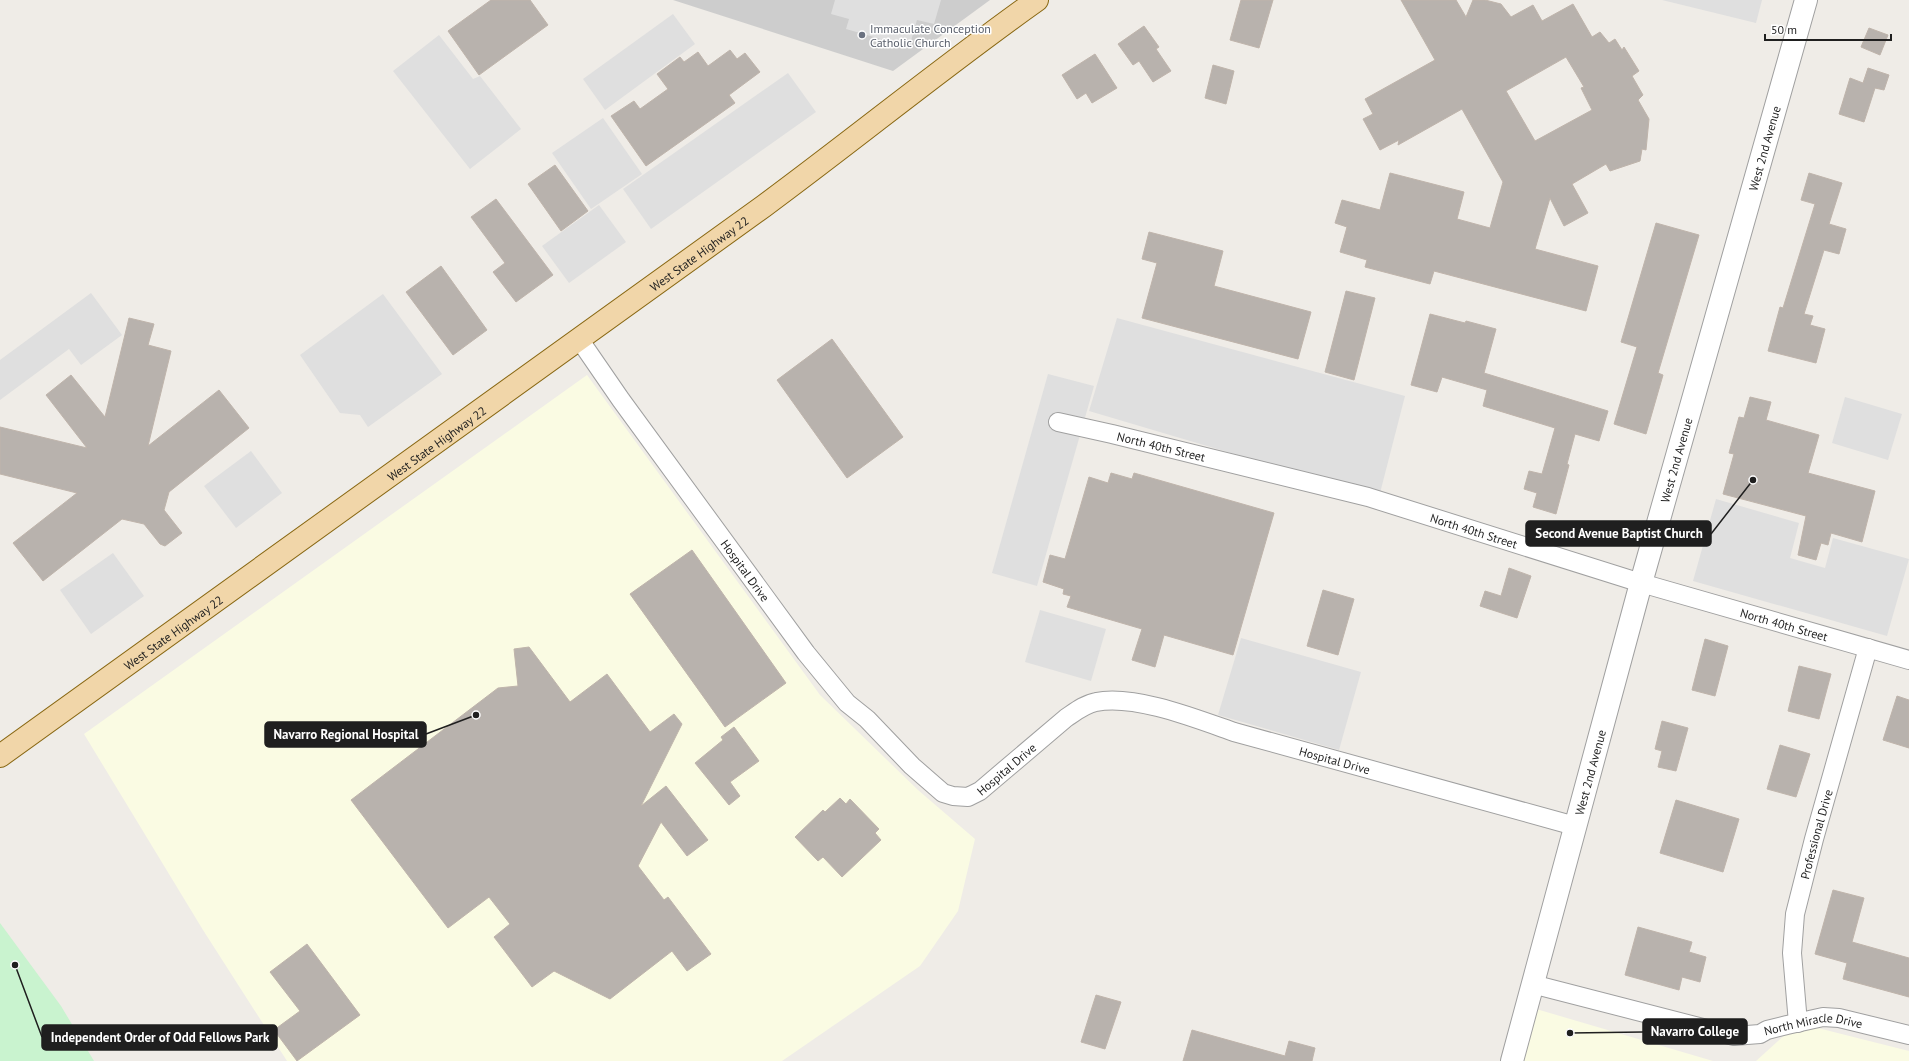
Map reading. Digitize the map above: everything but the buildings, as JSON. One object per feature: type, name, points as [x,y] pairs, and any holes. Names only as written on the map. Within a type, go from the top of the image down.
[{"type":"main road","name":"West State Highway 22","points":[[0,756],[767,203],[987,36],[1037,0]]},
{"type":"street","name":"West 2nd Avenue","points":[[1512,1061],[1641,583],[1806,0]]},
{"type":"street","name":"Hospital Drive","points":[[579,339],[621,400],[806,653],[848,703],[867,719],[912,766],[944,793],[953,796],[968,797],[980,791],[1066,718],[1094,702],[1112,700],[1142,704],[1195,718],[1234,732],[1575,826]]},
{"type":"street","name":"North 40th Street","points":[[1058,422],[1368,497],[1641,583],[1909,660]]},
{"type":"street","name":"Professional Drive","points":[[1798,1023],[1792,953],[1795,914],[1814,839],[1868,648]]},
{"type":"street","name":"North Miracle Drive","points":[[1532,984],[1734,1036],[1760,1034],[1767,1030],[1823,1017],[1839,1018],[1909,1035]]},
{"type":"shaded area","name":"Immaculate Conception Catholic Church","points":[[673,0],[990,0],[893,71]]},
{"type":"shaded area","points":[[835,0],[941,0],[934,24],[917,20],[911,41],[905,46],[846,29],[849,19],[831,14]]},
{"type":"shaded area","points":[[1662,0],[1762,0],[1756,23]]},
{"type":"shaded area","points":[[673,14],[695,44],[605,110],[583,79]]},
{"type":"shaded area","points":[[439,35],[473,79],[480,76],[521,129],[470,169],[393,71]]},
{"type":"shaded area","points":[[788,73],[816,112],[651,229],[623,189]]},
{"type":"shaded area","points":[[603,118],[642,174],[591,209],[552,153]]},
{"type":"shaded area","points":[[599,205],[626,242],[569,283],[542,246]]},
{"type":"shaded area","points":[[91,293],[122,335],[81,365],[69,349],[0,400],[0,360]]},
{"type":"shaded area","points":[[383,294],[442,374],[368,427],[360,415],[340,413],[300,355]]},
{"type":"shaded area","points":[[1117,318],[1405,396],[1379,497],[1089,411]]},
{"type":"shaded area","points":[[1048,374],[1094,386],[1037,586],[992,573]]},
{"type":"shaded area","points":[[587,375],[820,695],[918,790],[975,839],[958,911],[920,966],[782,1061],[287,1061],[203,930],[84,734]]},
{"type":"shaded area","points":[[1845,397],[1902,414],[1888,460],[1832,443]]},
{"type":"shaded area","points":[[251,451],[282,493],[236,528],[204,486]]},
{"type":"shaded area","points":[[1716,499],[1799,523],[1790,558],[1825,568],[1833,538],[1909,559],[1887,636],[1693,581]]},
{"type":"shaded area","points":[[113,553],[144,596],[91,634],[60,590]]},
{"type":"shaded area","points":[[1040,610],[1106,629],[1091,681],[1025,662]]},
{"type":"shaded area","points":[[1241,638],[1361,672],[1339,750],[1218,715]]},
{"type":"shaded area","points":[[1526,1006],[1713,1061],[1513,1061]]},
{"type":"shaded area","points":[[1798,1023],[1909,1051],[1909,1061],[1756,1061]]},
{"type":"green space","points":[[0,923],[61,1006],[94,1061],[0,1061]]},
{"type":"place","name":"Immaculate Conception Catholic Church","points":[[862,35]]},
{"type":"place","name":"Second Avenue Baptist Church","points":[[1753,480]]},
{"type":"place","name":"Navarro Regional Hospital","points":[[476,715]]},
{"type":"place","name":"Independent Order of Odd Fellows Park","points":[[15,965]]},
{"type":"place","name":"Navarro College","points":[[1570,1033]]}]
